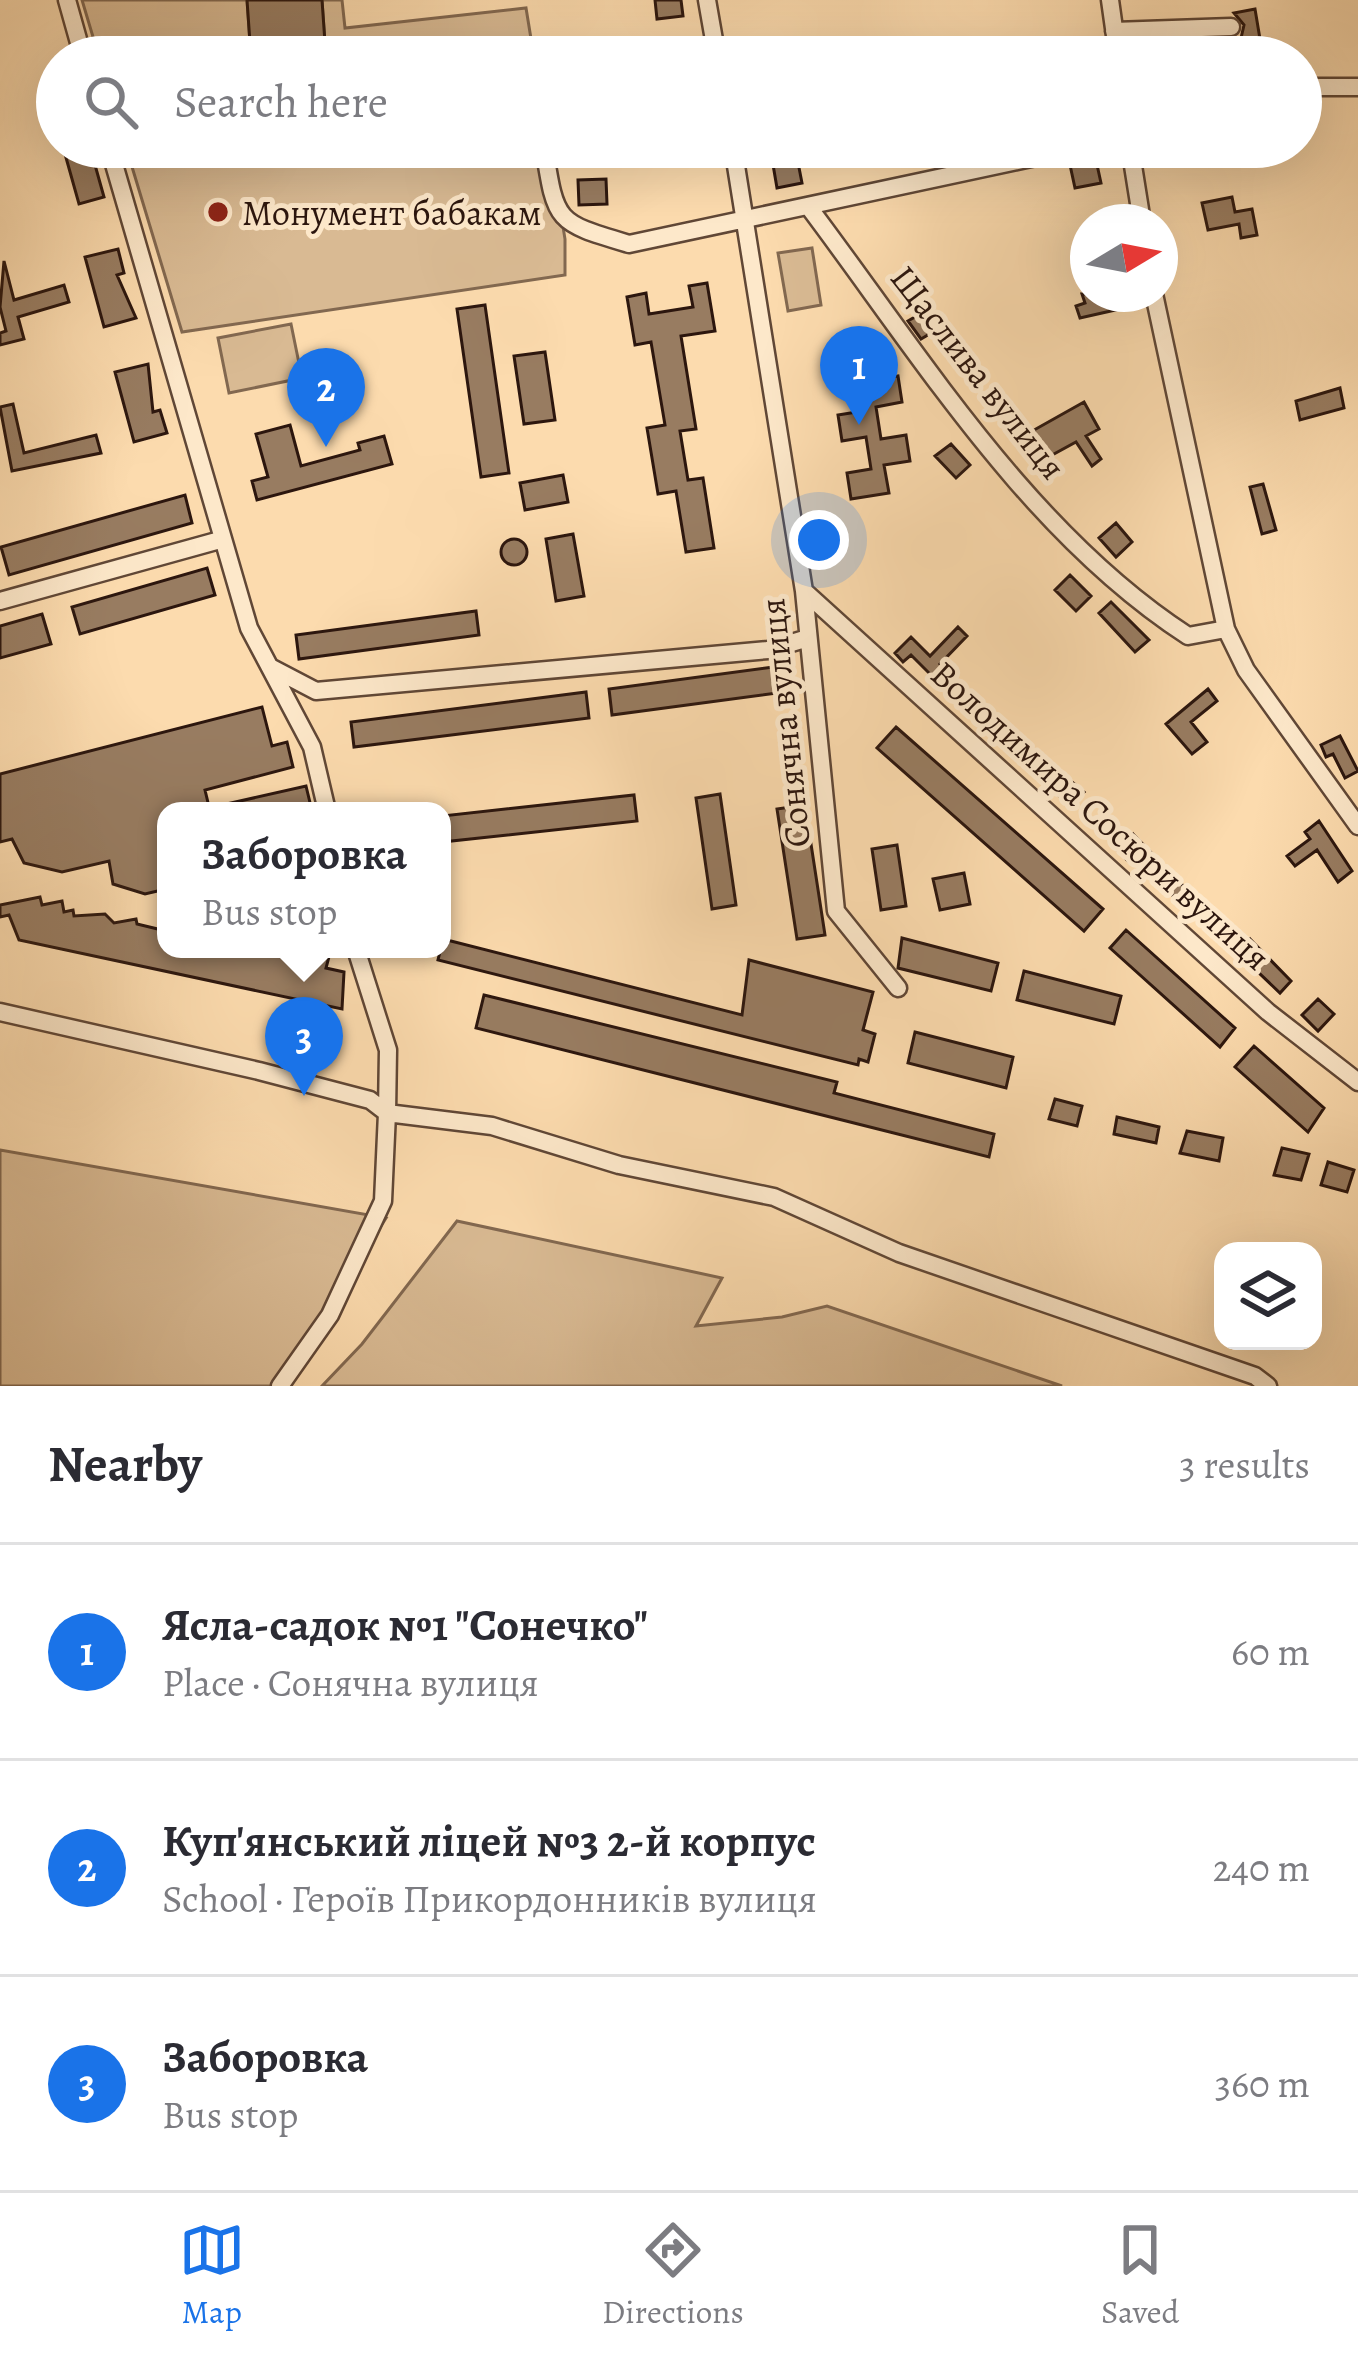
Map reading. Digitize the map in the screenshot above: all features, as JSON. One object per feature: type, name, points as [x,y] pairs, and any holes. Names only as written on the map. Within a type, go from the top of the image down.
[{"type":"street","points":[[68,0],[77,36]]},
{"type":"street","points":[[707,0],[713,36]]},
{"type":"street","points":[[1110,0],[1115,36]]},
{"type":"street","points":[[1114,31],[1231,27]]},
{"type":"street","points":[[1322,87],[1358,87]]},
{"type":"street","points":[[115,168],[249,628],[312,747],[325,802]]},
{"type":"street","points":[[547,168],[553,205],[572,227],[629,244],[747,223],[985,168]]},
{"type":"street","name":"Сонячна вулиця","points":[[737,168],[804,591],[836,911],[898,988]]},
{"type":"street","points":[[1133,168],[1139,204]]},
{"type":"street","name":"Щаслива вулиця","points":[[808,206],[1028,491],[1142,606],[1188,636],[1226,629]]},
{"type":"street","points":[[1158,312],[1226,629],[1246,670],[1358,826]]},
{"type":"street","points":[[0,601],[220,540]]},
{"type":"street","name":"Володимира Сосюри вулиця","points":[[804,591],[1268,1012],[1358,1082]]},
{"type":"street","points":[[272,668],[316,691],[768,650],[808,638]]},
{"type":"street","points":[[280,1386],[330,1315],[383,1201],[388,1051],[358,958]]},
{"type":"street","points":[[0,1012],[370,1100],[387,1113],[492,1126],[620,1165],[775,1197],[899,1253],[1255,1376],[1268,1386]]},
{"type":"shaded area","points":[[82,0],[247,0],[250,36],[93,36]]},
{"type":"shaded area","points":[[322,0],[342,0],[345,28],[526,8],[531,36],[325,36]]},
{"type":"shaded area","points":[[132,168],[553,168],[565,239],[565,275],[182,332]]},
{"type":"shaded area","points":[[812,248],[821,305],[788,311],[778,253]]},
{"type":"shaded area","points":[[291,324],[302,378],[229,393],[218,338]]},
{"type":"shaded area","points":[[0,1150],[386,1218],[279,1386],[0,1386]]},
{"type":"shaded area","points":[[457,1221],[722,1278],[696,1326],[782,1317],[827,1306],[1062,1386],[322,1386],[362,1344]]},
{"type":"building","points":[[247,0],[322,0],[325,36],[250,36]]},
{"type":"building","points":[[655,0],[681,0],[683,16],[657,19]]},
{"type":"building","points":[[1255,9],[1260,36],[1242,36],[1244,25],[1234,13]]},
{"type":"building","points":[[69,168],[96,168],[104,197],[79,204]]},
{"type":"building","points":[[774,168],[799,168],[802,183],[777,188]]},
{"type":"building","points":[[1071,168],[1098,168],[1101,183],[1075,188]]},
{"type":"building","points":[[606,179],[607,204],[579,205],[578,180]]},
{"type":"building","points":[[1232,197],[1235,212],[1252,209],[1257,235],[1241,238],[1239,224],[1208,230],[1202,203]]},
{"type":"building","points":[[118,249],[124,273],[117,275],[136,318],[104,327],[85,257]]},
{"type":"building","points":[[4,261],[14,300],[64,285],[69,302],[18,317],[24,339],[0,345],[0,333],[6,331],[0,307]]},
{"type":"building","points":[[707,283],[715,331],[681,336],[696,429],[680,431],[688,480],[703,478],[714,548],[686,552],[676,491],[658,494],[647,428],[665,425],[651,342],[635,345],[627,297],[646,293],[649,314],[693,307],[689,286]]},
{"type":"building","points":[[485,305],[509,473],[481,477],[457,309]]},
{"type":"building","points":[[932,307],[943,326],[921,339],[908,321]]},
{"type":"building","points":[[868,350],[873,380],[898,376],[902,402],[876,407],[881,439],[906,435],[910,461],[884,465],[889,493],[851,499],[847,473],[871,469],[866,437],[842,441],[838,415],[863,411],[858,380],[834,384],[830,357]]},
{"type":"building","points":[[545,352],[555,420],[524,424],[514,356]]},
{"type":"building","points":[[148,364],[153,412],[160,410],[167,433],[134,442],[115,372]]},
{"type":"building","points":[[1340,388],[1344,408],[1300,420],[1296,401]]},
{"type":"building","points":[[1084,402],[1099,429],[1086,436],[1101,459],[1092,466],[1076,442],[1032,466],[1018,439]]},
{"type":"building","points":[[13,404],[24,453],[96,435],[101,453],[12,471],[0,407]]},
{"type":"building","points":[[290,425],[301,466],[360,450],[358,443],[384,436],[392,464],[257,500],[252,481],[268,477],[256,434]]},
{"type":"building","points":[[951,444],[970,465],[956,478],[935,456]]},
{"type":"building","points":[[563,475],[568,502],[525,510],[520,483]]},
{"type":"building","points":[[1263,484],[1276,530],[1262,534],[1250,487]]},
{"type":"building","points":[[185,495],[192,523],[9,575],[1,547]]},
{"type":"building","points":[[1116,523],[1132,542],[1116,557],[1099,538]]},
{"type":"building","points":[[573,534],[584,596],[556,601],[546,539]]},
{"type":"building","points":[[514,539],[527,552],[514,565],[501,552]]},
{"type":"building","points":[[207,568],[215,595],[80,634],[72,607]]},
{"type":"building","points":[[1070,575],[1091,596],[1076,611],[1055,590]]},
{"type":"building","points":[[1111,602],[1149,640],[1135,652],[1099,613]]},
{"type":"building","points":[[476,611],[479,635],[299,659],[296,635]]},
{"type":"building","points":[[42,614],[51,644],[0,658],[0,626]]},
{"type":"building","points":[[958,627],[967,636],[940,664],[947,671],[937,681],[911,655],[903,662],[895,653],[911,637],[930,656]]},
{"type":"building","points":[[789,665],[792,691],[612,715],[609,689]]},
{"type":"building","points":[[1208,689],[1217,701],[1191,722],[1207,742],[1192,754],[1166,724]]},
{"type":"building","points":[[586,692],[589,718],[354,747],[351,722]]},
{"type":"building","points":[[262,707],[272,746],[287,742],[293,767],[205,790],[208,802],[157,802],[157,891],[145,894],[113,884],[109,861],[62,872],[24,863],[12,839],[0,842],[0,774]]},
{"type":"building","points":[[990,713],[1084,792],[1070,806],[981,722]]},
{"type":"building","points":[[896,727],[1103,909],[1084,931],[877,748]]},
{"type":"building","points":[[1340,736],[1358,771],[1345,778],[1333,754],[1326,757],[1321,745]]},
{"type":"building","points":[[306,786],[310,802],[236,802]]},
{"type":"building","points":[[720,794],[736,905],[712,909],[696,798]]},
{"type":"building","points":[[634,795],[637,821],[451,841],[451,815]]},
{"type":"building","points":[[805,805],[825,935],[797,939],[777,809]]},
{"type":"building","points":[[1319,821],[1352,871],[1338,882],[1317,850],[1295,866],[1287,856],[1310,839],[1305,832]]},
{"type":"building","points":[[1133,834],[1198,901],[1188,911],[1135,858],[1130,863],[1117,850]]},
{"type":"building","points":[[897,845],[906,906],[881,910],[872,849]]},
{"type":"building","points":[[964,873],[970,904],[940,910],[933,879]]},
{"type":"building","points":[[40,897],[42,905],[62,901],[64,912],[73,910],[74,916],[105,914],[114,923],[136,919],[137,924],[157,929],[157,958],[329,958],[326,968],[344,972],[342,1009],[19,940],[9,915],[0,917],[0,905]]},
{"type":"building","points":[[1126,930],[1235,1028],[1220,1047],[1110,948]]},
{"type":"building","points":[[902,938],[998,963],[991,991],[898,968]]},
{"type":"building","points":[[1250,939],[1291,981],[1280,993],[1237,952]]},
{"type":"building","points":[[451,941],[742,1015],[749,960],[873,992],[863,1030],[875,1034],[868,1062],[859,1059],[858,1065],[438,960],[451,958]]},
{"type":"building","points":[[1024,971],[1121,996],[1114,1024],[1017,1000]]},
{"type":"building","points":[[484,995],[837,1082],[834,1093],[994,1134],[989,1157],[476,1028]]},
{"type":"building","points":[[1318,999],[1334,1014],[1318,1031],[1302,1015]]},
{"type":"building","points":[[915,1032],[1013,1057],[1006,1088],[908,1063]]},
{"type":"building","points":[[1254,1046],[1324,1108],[1308,1132],[1235,1067]]},
{"type":"building","points":[[1055,1099],[1082,1106],[1077,1126],[1049,1119]]},
{"type":"building","points":[[1117,1117],[1159,1127],[1156,1143],[1114,1134]]},
{"type":"building","points":[[1187,1131],[1223,1138],[1219,1161],[1180,1153]]},
{"type":"building","points":[[1282,1148],[1309,1154],[1301,1180],[1274,1175]]},
{"type":"building","points":[[1328,1162],[1354,1170],[1347,1192],[1321,1185]]},
{"type":"place","name":"Монумент бабакам","points":[[218,212]]},
{"type":"place","name":"Ясла-садок №1 \"Сонечко\"","points":[[859,425]]},
{"type":"place","name":"Куп'янський ліцей №3 2-й корпус","points":[[326,447]]},
{"type":"place","name":"Заборовка","points":[[304,1096]]}]
